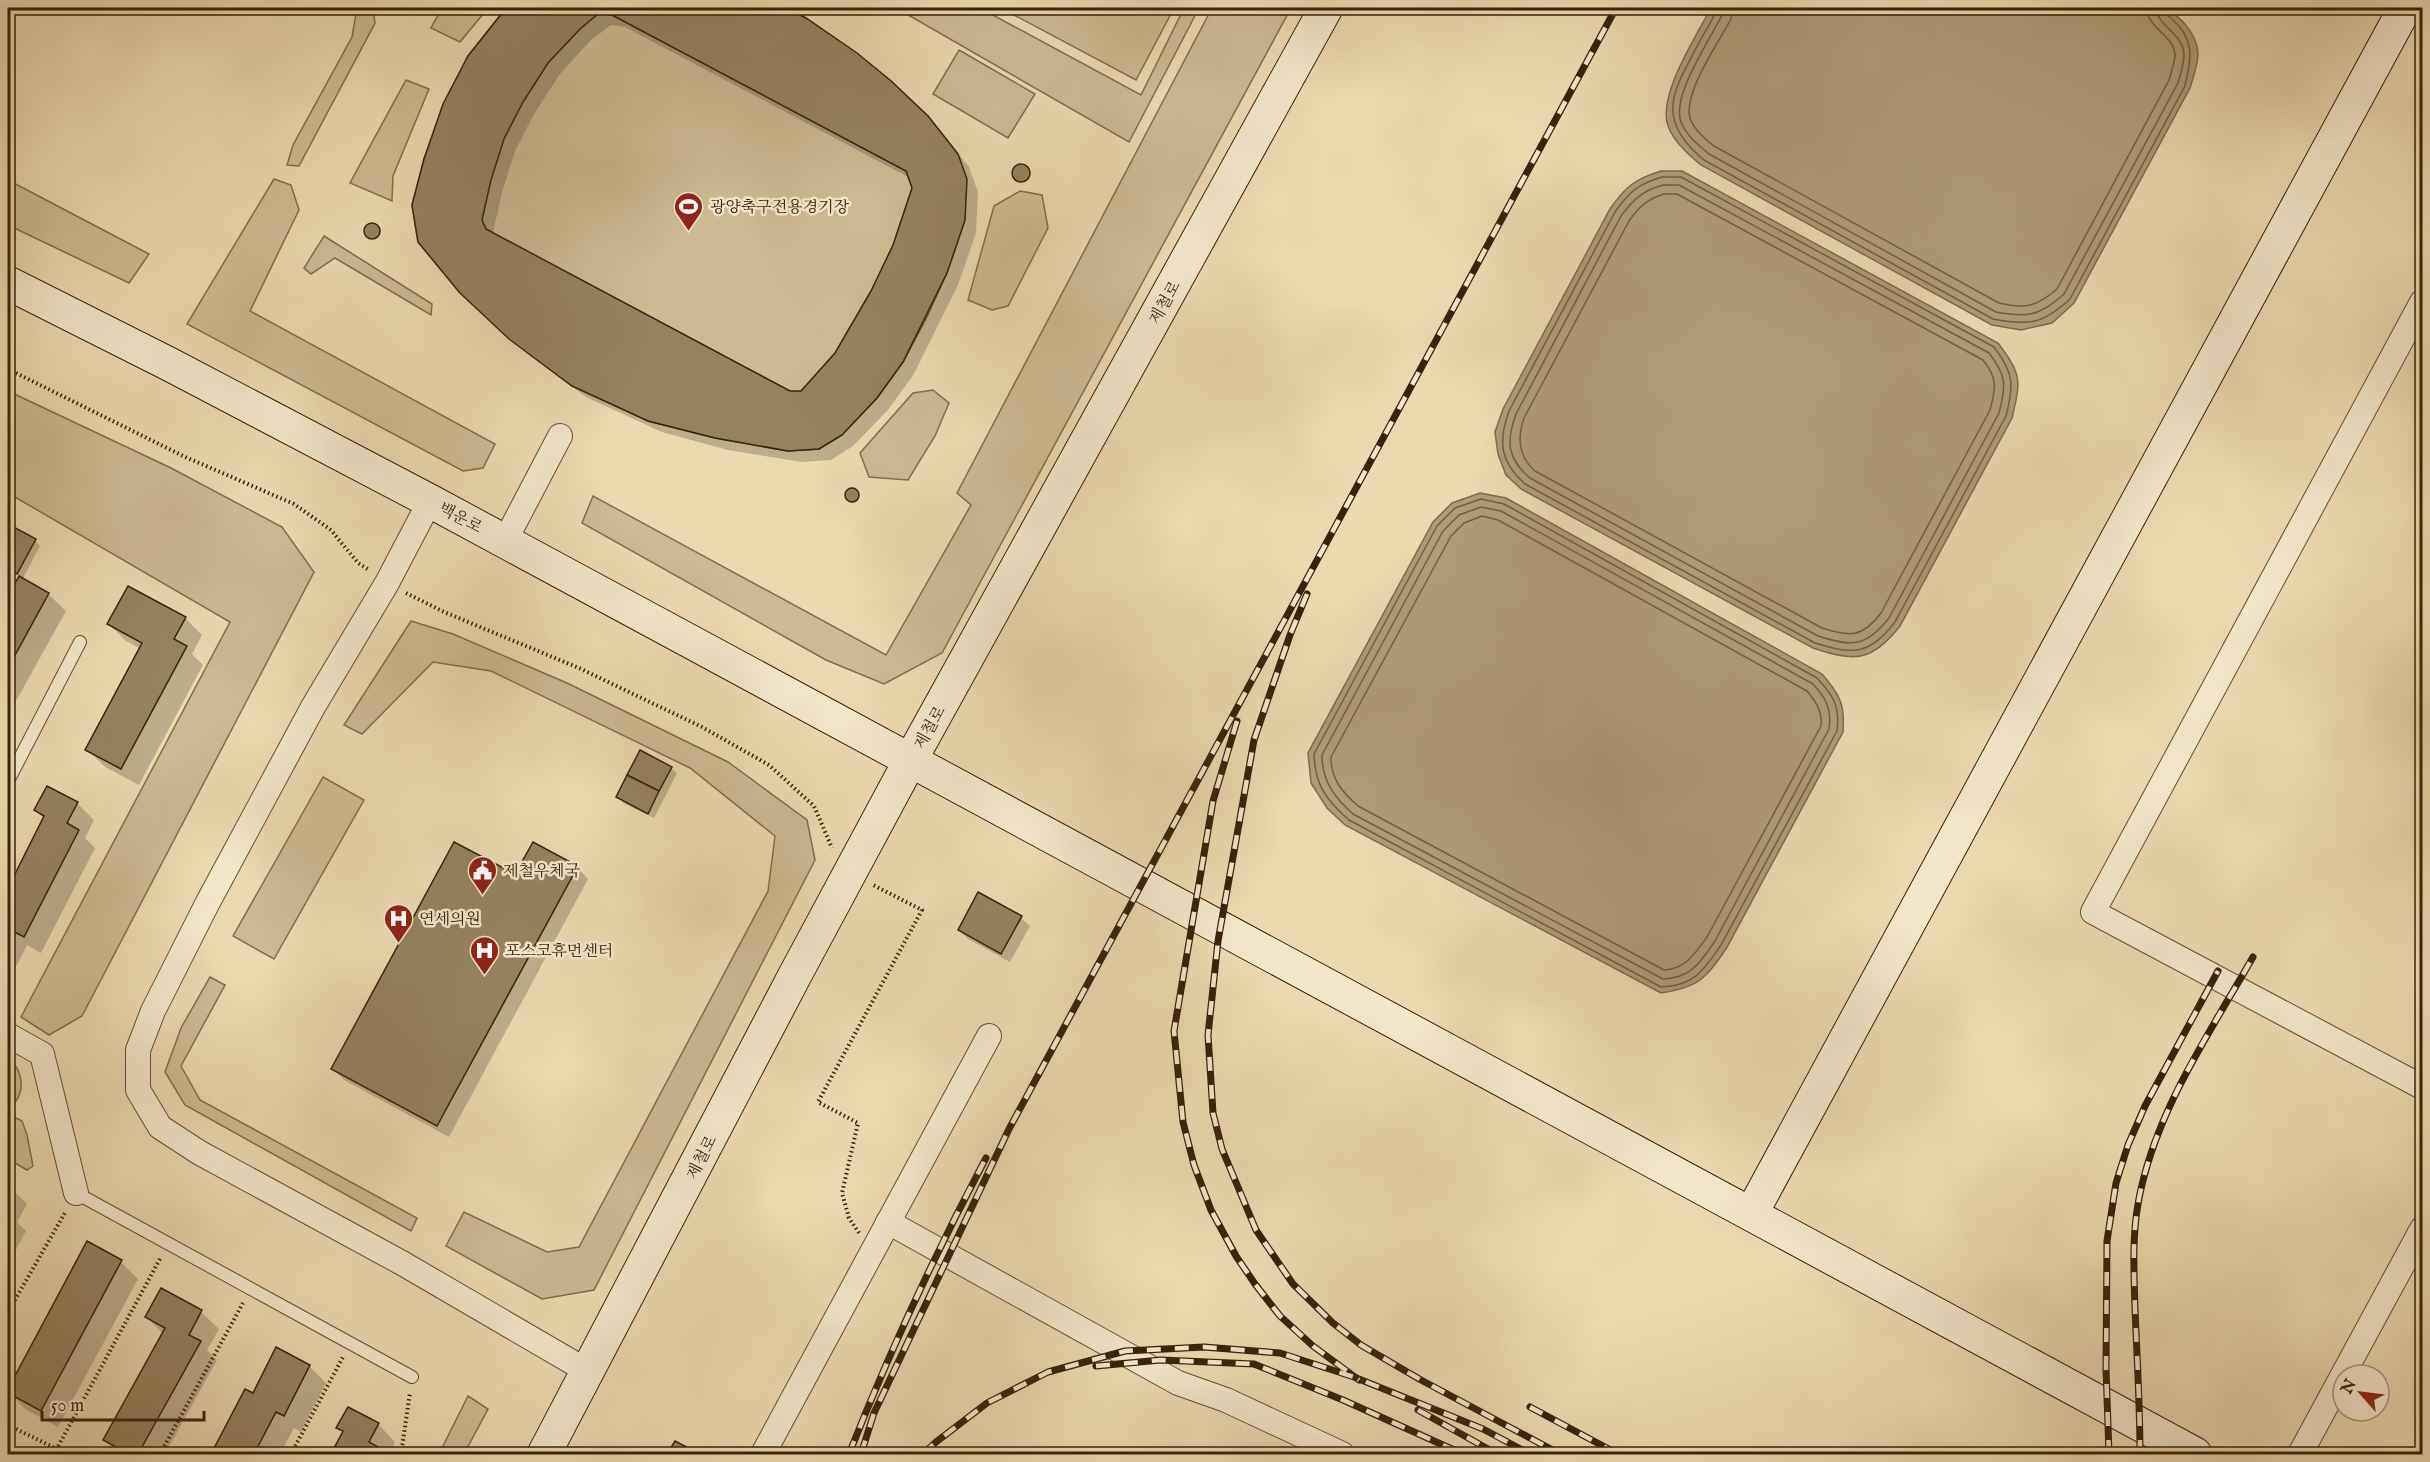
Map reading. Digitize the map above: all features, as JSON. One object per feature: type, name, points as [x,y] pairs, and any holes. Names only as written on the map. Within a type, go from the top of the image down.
[{"type":"street","name":"제철로","points":[[544,1455],[795,975],[911,759],[1326,8]]},
{"type":"street","points":[[1751,1214],[2405,8]]},
{"type":"street","name":"백운로","points":[[8,284],[169,364],[505,541],[2195,1455]]},
{"type":"street","points":[[2422,302],[2093,912],[2422,1087]]},
{"type":"street","points":[[505,541],[560,436]]},
{"type":"street","points":[[430,501],[387,583],[313,707],[207,904],[153,1011],[138,1050],[138,1090],[159,1127],[200,1153],[402,1263],[589,1372]]},
{"type":"street","points":[[8,1035],[42,1054],[76,1193]]},
{"type":"street","points":[[764,1455],[989,1036]]},
{"type":"street","points":[[888,1222],[1178,1383],[1226,1400],[1342,1455]]},
{"type":"street","points":[[2300,1455],[2422,1229]]},
{"type":"lane","points":[[8,781],[80,642]]},
{"type":"lane","points":[[76,1193],[412,1377]]},
{"type":"path","points":[[8,369],[183,456],[294,504],[330,530],[358,563],[387,583],[444,612],[579,668],[702,727],[769,765],[814,806],[840,868],[922,910],[818,1102],[858,1123],[842,1193],[849,1218],[862,1237]]},
{"type":"path","points":[[8,1312],[76,1193]]},
{"type":"path","points":[[54,1455],[168,1244]]},
{"type":"path","points":[[160,1455],[251,1289]]},
{"type":"path","points":[[291,1455],[350,1343]]},
{"type":"path","points":[[401,1455],[412,1377]]},
{"type":"path","points":[[8,1425],[67,1455]]},
{"type":"shaded area","points":[[346,8],[373,8],[375,23],[299,166],[287,165],[293,145],[352,37],[356,14]]},
{"type":"shaded area","points":[[442,8],[488,8],[460,42],[431,28]]},
{"type":"shaded area","name":"광양축구전용경기장","points":[[506,8],[786,8],[806,18],[890,80],[928,116],[958,154],[965,220],[947,273],[903,362],[877,398],[842,435],[819,449],[788,451],[715,438],[648,421],[460,293],[418,242],[412,205],[424,159],[444,104],[468,56]]},
{"type":"shaded area","points":[[896,8],[980,8],[1141,95],[1184,8],[1199,8],[1129,142]]},
{"type":"shaded area","points":[[1001,8],[1174,8],[1136,80]]},
{"type":"shaded area","points":[[1212,8],[1291,8],[942,653],[884,684],[826,660],[582,523],[593,496],[886,655],[971,505],[957,493]]},
{"type":"shaded area","points":[[959,50],[1035,94],[1008,138],[933,94]]},
{"type":"shaded area","points":[[406,80],[429,89],[393,176],[392,201],[350,183]]},
{"type":"shaded area","points":[[274,179],[291,185],[299,210],[250,311],[495,444],[483,468],[463,471],[187,324]]},
{"type":"shaded area","points":[[8,180],[149,254],[129,283],[8,225]]},
{"type":"shaded area","points":[[1020,191],[1042,195],[1048,228],[1008,306],[992,310],[968,300],[994,206]]},
{"type":"shaded area","points":[[324,236],[432,304],[431,315],[335,258],[311,274],[304,268]]},
{"type":"shaded area","points":[[933,390],[949,403],[935,436],[908,480],[869,477],[860,453],[913,393]]},
{"type":"shaded area","points":[[8,391],[171,468],[282,527],[314,572],[82,1016],[49,1035],[21,1017],[230,622],[8,493]]},
{"type":"shaded area","points":[[411,621],[453,634],[567,683],[728,762],[807,820],[815,860],[594,1290],[542,1299],[446,1246],[464,1212],[547,1252],[579,1247],[768,891],[775,836],[690,768],[491,671],[433,662],[362,734],[344,725]]},
{"type":"shaded area","points":[[323,777],[364,800],[274,959],[233,936]]},
{"type":"shaded area","points":[[210,977],[225,985],[181,1066],[200,1100],[417,1218],[411,1231],[185,1105],[165,1072],[181,1028]]},
{"type":"shaded area","points":[[8,1057],[20,1076],[21,1090],[8,1109]]},
{"type":"shaded area","points":[[12,1116],[22,1121],[27,1135],[33,1166],[27,1170],[8,1159],[8,1117]]},
{"type":"shaded area","points":[[468,1396],[488,1409],[464,1454],[439,1454]]},
{"type":"water","points":[[1711,8],[2165,8],[2182,21],[2192,33],[2198,58],[2190,88],[2074,303],[2052,323],[2021,330],[1992,325],[1701,165],[1682,148],[1668,126],[1666,113],[1668,99],[1688,49]]},
{"type":"water","points":[[1661,171],[1682,171],[1998,343],[2012,363],[2018,386],[2012,418],[1900,626],[1880,647],[1862,656],[1840,656],[1813,648],[1521,489],[1506,475],[1498,454],[1495,432],[1503,409],[1610,209],[1631,185]]},
{"type":"water","points":[[1480,493],[1506,498],[1822,674],[1840,700],[1843,732],[1726,949],[1706,975],[1684,988],[1661,993],[1345,825],[1327,808],[1311,783],[1308,753],[1433,522],[1452,503]]},
{"type":"building","points":[[506,8],[786,8],[806,18],[857,53],[890,80],[928,116],[958,154],[967,179],[965,220],[947,273],[903,362],[877,398],[842,435],[819,449],[788,451],[715,438],[648,421],[572,386],[509,339],[460,293],[418,242],[412,205],[424,159],[443,104],[468,56]],"holes":[[[598,14],[612,15],[906,171],[912,188],[893,245],[871,291],[835,353],[801,391],[790,391],[486,229],[482,220],[491,180],[504,139],[523,102],[548,63],[580,29]]]},
{"type":"building","points":[[1021,164],[1027,167],[1030,173],[1027,179],[1021,182],[1015,179],[1012,173],[1015,167]]},
{"type":"building","points":[[372,223],[378,225],[380,231],[378,237],[372,239],[366,237],[364,231],[366,225]]},
{"type":"building","points":[[852,488],[857,490],[859,495],[857,500],[852,502],[847,500],[845,495],[847,490]]},
{"type":"building","points":[[8,524],[36,539],[17,574],[8,569]]},
{"type":"building","points":[[19,576],[49,593],[8,668],[8,596]]},
{"type":"building","points":[[128,586],[186,617],[174,639],[187,646],[121,769],[85,750],[142,643],[107,624]]},
{"type":"building","points":[[640,750],[672,767],[659,791],[627,775]]},
{"type":"building","points":[[627,775],[659,791],[648,814],[616,797]]},
{"type":"building","points":[[47,786],[78,802],[67,823],[79,830],[24,937],[9,929],[8,932],[8,888],[44,816],[34,810]]},
{"type":"building","points":[[454,842],[515,874],[533,842],[578,866],[437,1126],[331,1069]]},
{"type":"building","points":[[978,892],[1022,916],[1001,954],[958,930]]},
{"type":"building","points":[[87,1241],[122,1260],[41,1411],[8,1393],[8,1389]]},
{"type":"building","points":[[161,1288],[202,1310],[189,1335],[201,1341],[138,1454],[129,1454],[103,1440],[165,1328],[145,1317]]},
{"type":"building","points":[[276,1347],[310,1365],[284,1416],[276,1412],[254,1454],[211,1454],[245,1389],[253,1393]]},
{"type":"building","points":[[348,1407],[379,1423],[369,1442],[380,1448],[377,1454],[331,1454],[343,1431],[336,1428]]},
{"type":"building","points":[[675,1441],[700,1454],[667,1454]]},
{"type":"railway","points":[[861,1454],[874,1413],[1009,1129],[1616,8]]},
{"type":"railway","points":[[1307,594],[1290,635],[1254,740],[1218,941],[1208,1035],[1213,1113],[1222,1149],[1256,1230],[1293,1284],[1333,1323],[1361,1345],[1421,1380],[1560,1454]]},
{"type":"railway","points":[[1237,721],[1213,801],[1174,1031],[1183,1122],[1194,1165],[1211,1210],[1236,1256],[1255,1284],[1280,1316],[1313,1346],[1359,1380]]},
{"type":"railway","points":[[2140,1454],[2134,1269],[2138,1204],[2156,1138],[2170,1107],[2201,1046],[2253,957]]},
{"type":"railway","points":[[2109,1454],[2106,1369],[2107,1241],[2116,1183],[2128,1145],[2145,1106],[2218,971]]},
{"type":"railway","points":[[849,1454],[913,1304],[986,1158]]},
{"type":"railway","points":[[923,1454],[987,1403],[1048,1372],[1125,1351],[1204,1347],[1280,1353],[1354,1377],[1483,1429],[1530,1454]]},
{"type":"railway","points":[[1096,1366],[1161,1360],[1254,1364],[1343,1400],[1463,1454]]},
{"type":"railway","points":[[1530,1407],[1618,1454]]},
{"type":"railway","points":[[1418,1410],[1497,1454]]},
{"type":"place","name":"광양축구전용경기장","points":[[689,232]]},
{"type":"place","name":"제철우체국","points":[[482,896]]},
{"type":"place","name":"연세의원","points":[[398,944]]},
{"type":"place","name":"포스코휴먼센터","points":[[484,976]]}]
